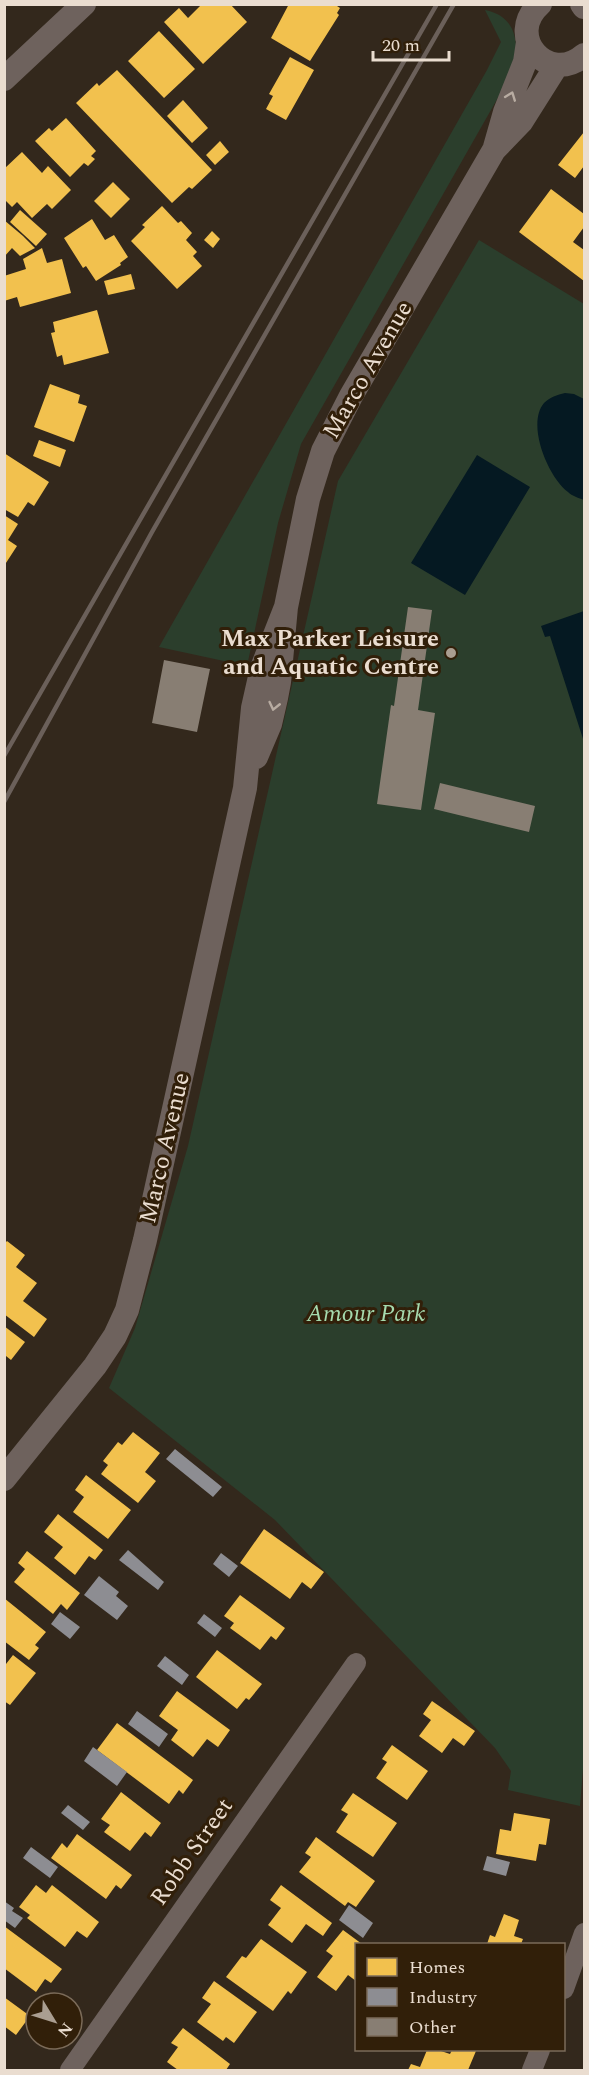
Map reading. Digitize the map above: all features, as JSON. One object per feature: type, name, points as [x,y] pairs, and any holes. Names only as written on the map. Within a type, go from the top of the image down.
[{"type":"street","points":[[4,79],[84,4]]},
{"type":"street","name":"Marco Avenue","points":[[495,150],[505,112],[525,62],[528,42],[526,28],[528,8]]},
{"type":"street","points":[[528,42],[540,59],[560,65],[585,77]]},
{"type":"street","points":[[560,65],[578,60],[585,55]]},
{"type":"street","name":"Marco Avenue","points":[[4,1479],[95,1366],[115,1336],[127,1310],[145,1240],[246,781],[253,708],[262,668],[285,607],[310,489],[330,433],[495,150],[521,122],[560,65]]},
{"type":"street","name":"Robb Street","points":[[70,2070],[356,1663]]},
{"type":"street","points":[[565,1986],[585,1933]]},
{"type":"street","points":[[532,2070],[539,2051]]},
{"type":"green space","points":[[485,10],[503,17],[509,23],[515,38],[516,66],[301,444],[278,523],[247,666],[159,647],[487,70],[501,42]]},
{"type":"green space","name":"Amour Park","points":[[479,240],[584,304],[584,1757],[580,1806],[508,1790],[511,1771],[495,1748],[275,1520],[109,1388],[135,1328],[188,1146],[338,481]]},
{"type":"water","points":[[565,393],[584,399],[584,500],[560,485],[547,463],[538,436],[539,412],[544,403]]},
{"type":"water","points":[[477,455],[530,487],[465,595],[411,563]]},
{"type":"water","points":[[584,611],[584,742],[550,636],[545,637],[541,626]]},
{"type":"building: Homes","points":[[202,4],[230,4],[247,22],[203,64],[164,22],[179,8],[188,18]]},
{"type":"building: Homes","points":[[289,4],[334,4],[340,8],[337,13],[339,15],[310,61],[271,38]]},
{"type":"building: Homes","points":[[159,31],[195,69],[164,98],[128,61]]},
{"type":"building: Homes","points":[[290,57],[314,70],[286,120],[266,109],[273,96],[269,94]]},
{"type":"building: Homes","points":[[117,70],[212,170],[192,189],[189,187],[172,203],[76,103],[97,83],[99,86]]},
{"type":"building: Homes","points":[[183,100],[208,128],[192,143],[167,116]]},
{"type":"building: Homes","points":[[66,118],[96,151],[91,156],[95,159],[88,166],[84,163],[70,177],[35,141],[49,128],[52,131]]},
{"type":"building: Homes","points":[[584,132],[584,166],[575,178],[558,165]]},
{"type":"building: Homes","points":[[220,141],[229,152],[215,165],[206,155]]},
{"type":"building: Homes","points":[[22,152],[42,173],[48,166],[71,190],[52,209],[47,204],[32,218],[17,202],[12,207],[4,199],[4,169]]},
{"type":"building: Homes","points":[[113,182],[130,199],[111,218],[94,201]]},
{"type":"building: Homes","points":[[551,189],[584,214],[584,227],[573,242],[584,250],[584,281],[519,232]]},
{"type":"building: Homes","points":[[162,206],[178,223],[181,221],[192,233],[186,240],[197,252],[193,256],[202,266],[177,289],[131,241],[145,227],[142,225]]},
{"type":"building: Homes","points":[[20,210],[47,234],[36,246],[10,222]]},
{"type":"building: Homes","points":[[92,219],[105,240],[114,235],[128,257],[120,263],[121,265],[96,281],[86,266],[83,268],[64,238]]},
{"type":"building: Homes","points":[[4,220],[35,248],[20,256],[12,248],[4,257]]},
{"type":"building: Homes","points":[[212,231],[220,239],[213,248],[204,240]]},
{"type":"building: Homes","points":[[42,248],[47,263],[62,259],[71,293],[20,307],[17,297],[4,301],[4,276],[26,269],[23,259]]},
{"type":"building: Homes","points":[[131,274],[135,289],[108,295],[104,281]]},
{"type":"building: Homes","points":[[97,310],[109,353],[64,365],[62,355],[57,357],[51,333],[55,332],[53,322]]},
{"type":"building: Homes","points":[[50,384],[80,395],[78,403],[87,406],[74,442],[34,427]]},
{"type":"building: Homes","points":[[39,440],[66,450],[60,467],[33,456]]},
{"type":"building: Homes","points":[[4,453],[49,482],[34,506],[28,502],[18,517],[4,509]]},
{"type":"building: Homes","points":[[4,515],[18,524],[8,540],[17,546],[4,566]]},
{"type":"building: Homes","points":[[7,1241],[25,1255],[16,1267],[37,1283],[23,1301],[47,1319],[34,1337],[4,1314],[4,1244]]},
{"type":"building: Homes","points":[[4,1326],[25,1342],[11,1360],[6,1356],[4,1358]]},
{"type":"building: Homes","points":[[133,1432],[160,1453],[145,1472],[156,1481],[138,1503],[101,1474],[108,1465],[103,1461],[118,1442],[122,1445]]},
{"type":"building: Homes","points":[[86,1475],[131,1510],[108,1539],[73,1512],[84,1497],[75,1490]]},
{"type":"building: Homes","points":[[58,1514],[103,1550],[95,1560],[89,1556],[75,1575],[54,1558],[63,1547],[44,1532]]},
{"type":"building: Homes","points":[[264,1529],[324,1572],[311,1589],[302,1582],[290,1599],[240,1563]]},
{"type":"building: Homes","points":[[27,1551],[80,1593],[67,1610],[61,1604],[53,1614],[14,1582],[25,1569],[18,1563]]},
{"type":"building: Homes","points":[[240,1595],[285,1628],[276,1640],[271,1636],[260,1650],[230,1628],[234,1623],[224,1616]]},
{"type":"building: Homes","points":[[4,1598],[46,1632],[35,1645],[39,1648],[29,1660],[4,1641]]},
{"type":"building: Homes","points":[[217,1650],[262,1684],[249,1700],[246,1698],[237,1709],[196,1677]]},
{"type":"building: Homes","points":[[13,1655],[36,1673],[10,1705],[4,1701],[4,1663],[6,1664]]},
{"type":"building: Homes","points":[[177,1691],[230,1730],[218,1747],[207,1739],[193,1757],[171,1740],[178,1730],[159,1716]]},
{"type":"building: Homes","points":[[432,1701],[475,1731],[464,1746],[453,1738],[442,1753],[419,1736],[431,1720],[423,1714]]},
{"type":"building: Homes","points":[[117,1723],[193,1780],[183,1794],[179,1790],[169,1804],[97,1750]]},
{"type":"building: Homes","points":[[392,1745],[428,1771],[407,1800],[376,1778],[387,1762],[382,1759]]},
{"type":"building: Homes","points":[[121,1792],[161,1823],[151,1837],[145,1832],[130,1851],[104,1832],[110,1825],[101,1819]]},
{"type":"building: Homes","points":[[353,1793],[397,1823],[373,1857],[336,1832],[348,1814],[341,1810]]},
{"type":"building: Homes","points":[[514,1813],[550,1819],[546,1845],[539,1844],[536,1861],[496,1854],[500,1829],[511,1831]]},
{"type":"building: Homes","points":[[77,1834],[132,1875],[121,1889],[116,1885],[106,1899],[51,1858],[62,1843],[67,1848]]},
{"type":"building: Homes","points":[[316,1837],[375,1881],[356,1907],[348,1902],[345,1906],[299,1872],[311,1857],[305,1853]]},
{"type":"building: Homes","points":[[36,1885],[46,1893],[52,1885],[99,1922],[87,1938],[77,1931],[65,1947],[27,1918],[30,1915],[19,1907]]},
{"type":"building: Homes","points":[[281,1885],[332,1923],[323,1936],[306,1924],[292,1943],[268,1925],[281,1908],[270,1900]]},
{"type":"building: Homes","points":[[504,1914],[519,1920],[514,1936],[523,1939],[521,1943],[487,1943],[490,1935],[495,1937]]},
{"type":"building: Homes","points":[[4,1926],[62,1969],[51,1983],[45,1979],[35,1991],[4,1968]]},
{"type":"building: Homes","points":[[343,1930],[361,1943],[355,1943],[355,1980],[348,1975],[336,1991],[317,1977],[333,1956],[326,1951]]},
{"type":"building: Homes","points":[[261,1939],[307,1972],[291,1994],[288,1991],[273,2011],[226,1977],[242,1956],[246,1958]]},
{"type":"building: Homes","points":[[214,1981],[257,2012],[234,2043],[226,2037],[223,2041],[197,2022],[211,2004],[202,1998]]},
{"type":"building: Homes","points":[[4,1997],[24,2012],[24,2024],[16,2035],[4,2026]]},
{"type":"building: Homes","points":[[183,2028],[230,2064],[226,2070],[178,2070],[167,2062],[178,2047],[171,2043]]},
{"type":"building: Homes","points":[[427,2051],[441,2051],[450,2054],[452,2051],[476,2051],[468,2070],[408,2070],[411,2064],[420,2067]]},
{"type":"building: Industry","points":[[175,1449],[222,1487],[213,1497],[166,1459]]},
{"type":"building: Industry","points":[[128,1550],[164,1582],[158,1590],[119,1560]]},
{"type":"building: Industry","points":[[221,1553],[238,1566],[229,1577],[213,1564]]},
{"type":"building: Industry","points":[[99,1576],[119,1592],[116,1596],[128,1606],[117,1620],[84,1595]]},
{"type":"building: Industry","points":[[60,1612],[80,1627],[70,1639],[51,1624]]},
{"type":"building: Industry","points":[[204,1614],[222,1628],[215,1637],[197,1623]]},
{"type":"building: Industry","points":[[165,1656],[189,1675],[182,1685],[157,1666]]},
{"type":"building: Industry","points":[[137,1711],[168,1734],[159,1747],[128,1724]]},
{"type":"building: Industry","points":[[93,1747],[127,1772],[117,1786],[84,1761]]},
{"type":"building: Industry","points":[[68,1805],[90,1822],[83,1830],[61,1813]]},
{"type":"building: Industry","points":[[31,1847],[58,1867],[50,1878],[23,1858]]},
{"type":"building: Industry","points":[[487,1856],[510,1862],[506,1876],[483,1870]]},
{"type":"building: Industry","points":[[4,1901],[14,1908],[12,1911],[23,1918],[15,1928],[4,1920]]},
{"type":"building: Industry","points":[[349,1905],[373,1923],[363,1938],[339,1920]]},
{"type":"building: Other","points":[[408,607],[432,610],[418,710],[435,713],[421,810],[377,804]]},
{"type":"building: Other","points":[[164,660],[210,669],[197,732],[152,723]]},
{"type":"building: Other","points":[[440,783],[535,806],[529,832],[434,809]]},
{"type":"railway","points":[[4,756],[437,4]]},
{"type":"railway","points":[[4,802],[152,532],[454,4]]},
{"type":"place","name":"Max Parker Leisure and Aquatic Centre","points":[[451,653]]}]
